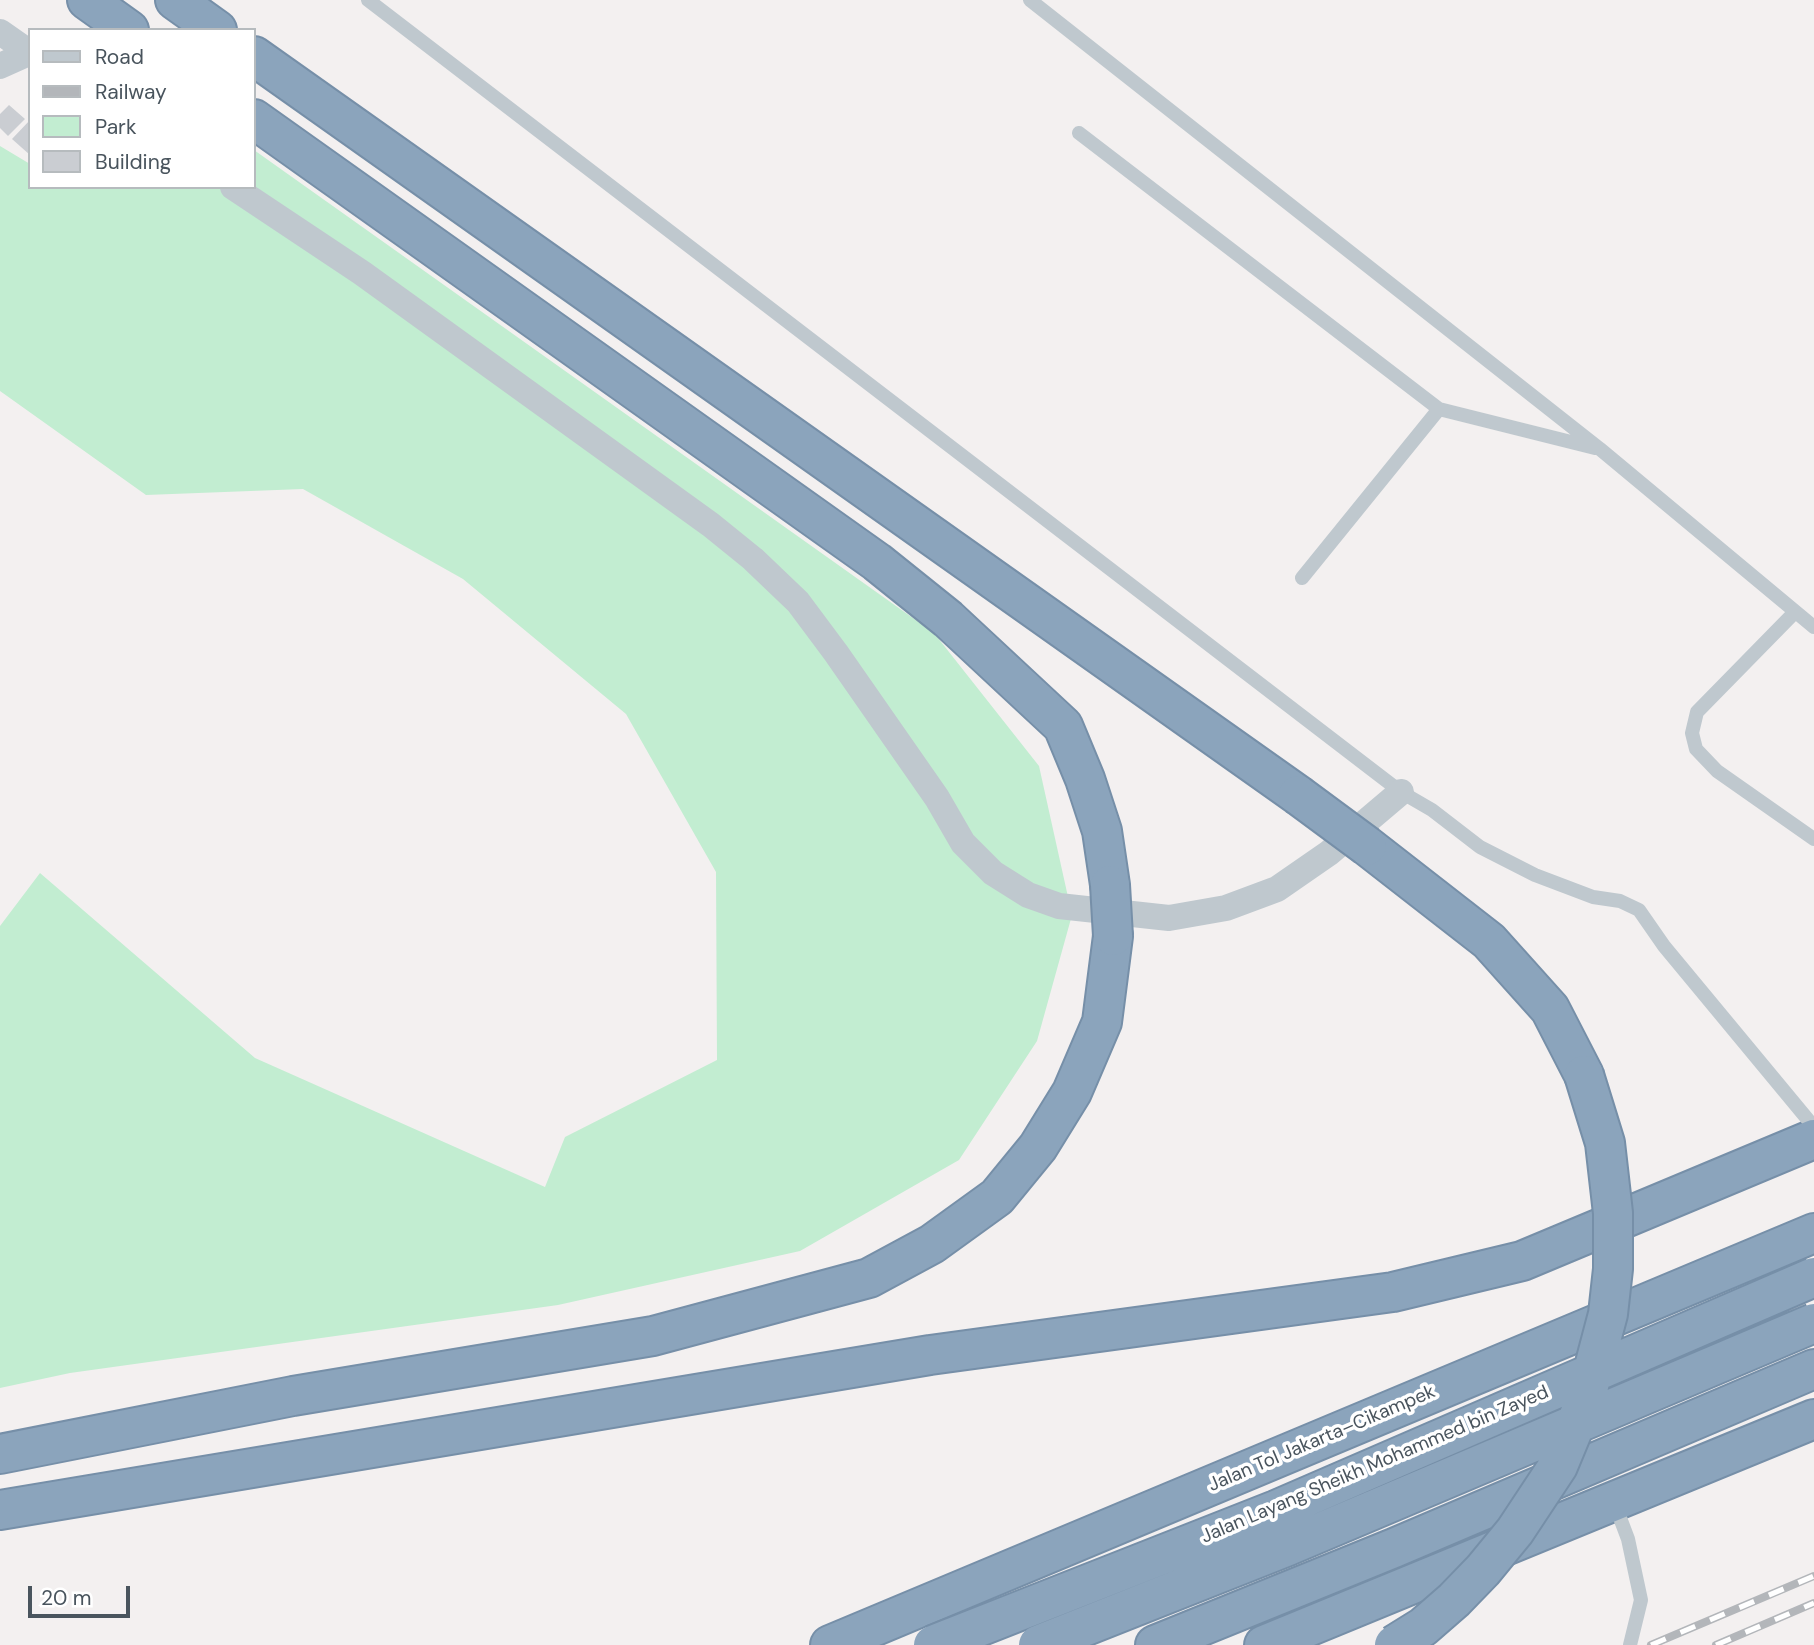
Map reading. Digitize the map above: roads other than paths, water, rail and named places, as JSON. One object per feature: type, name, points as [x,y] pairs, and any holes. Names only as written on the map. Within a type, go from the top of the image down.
[{"type":"highway","points":[[87,0],[126,28]]},
{"type":"highway","points":[[175,0],[214,28]]},
{"type":"highway","points":[[256,57],[1298,795],[1489,941],[1550,1009],[1584,1075],[1605,1143],[1613,1213],[1613,1269],[1608,1314],[1585,1401],[1558,1465],[1515,1531],[1483,1570],[1423,1627],[1394,1645]]},
{"type":"highway","points":[[0,1454],[293,1396],[653,1336],[869,1278],[932,1244],[997,1197],[1038,1147],[1072,1092],[1101,1022],[1113,936],[1110,885],[1102,831],[1085,779],[1063,726],[948,619],[877,562],[256,120]]},
{"type":"highway","points":[[0,1510],[930,1354],[1393,1292],[1522,1261],[1814,1139]]},
{"type":"highway","name":"Jalan Tol Jakarta–Cikampek","points":[[830,1645],[1814,1233]]},
{"type":"highway","name":"Jalan Layang Sheikh Mohammed bin Zayed","points":[[933,1645],[1276,1510],[1814,1278]]},
{"type":"highway","name":"Jalan Layang Sheikh Mohammed bin Zayed","points":[[1038,1645],[1288,1546],[1814,1323]]},
{"type":"highway","points":[[1155,1645],[1394,1548],[1814,1369]]},
{"type":"highway","points":[[1264,1645],[1814,1419]]},
{"type":"street","points":[[0,32],[28,52]]},
{"type":"street","points":[[0,66],[28,53]]},
{"type":"street","points":[[236,189],[362,273],[753,559],[798,603],[836,653],[937,798],[963,843],[993,873],[1028,895],[1059,906],[1169,918],[1226,908],[1277,889],[1329,853],[1401,792]]},
{"type":"lane","points":[[368,0],[1401,792],[1432,810],[1480,847],[1535,875],[1593,897],[1620,901],[1639,909],[1664,946],[1814,1127]]},
{"type":"lane","points":[[1030,0],[1600,449],[1814,627]]},
{"type":"lane","points":[[1079,133],[1438,409],[1600,449]]},
{"type":"lane","points":[[1302,578],[1438,409]]},
{"type":"lane","points":[[1795,612],[1697,712],[1692,733],[1696,749],[1717,771],[1814,839]]},
{"type":"lane","points":[[1614,1502],[1628,1539],[1641,1600],[1630,1645]]},
{"type":"railway","points":[[1651,1645],[1814,1576]]},
{"type":"railway","points":[[1716,1645],[1814,1603]]}]
